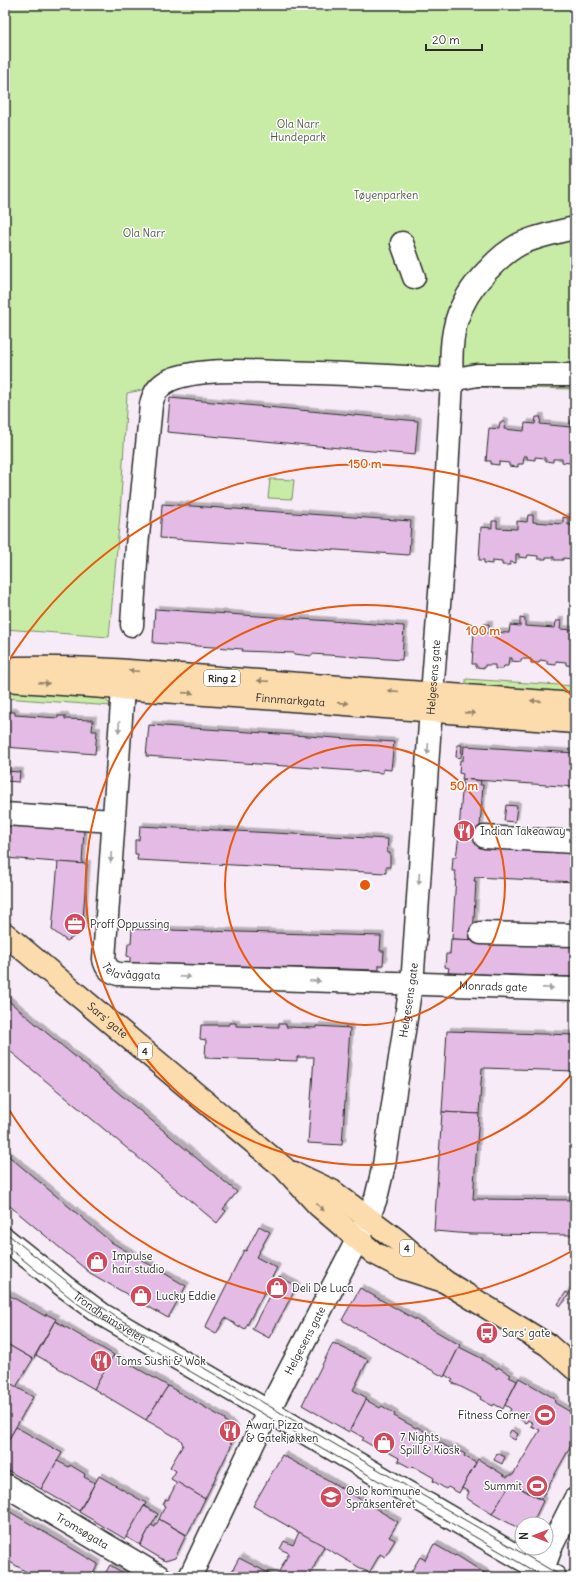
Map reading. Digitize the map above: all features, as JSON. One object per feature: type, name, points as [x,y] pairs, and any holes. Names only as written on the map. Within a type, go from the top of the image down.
[{"type":"main road","name":"Finnmarkgata","points":[[5,667],[69,667],[431,702],[575,722]]},
{"type":"main road","name":"Finnmarkgata","points":[[5,680],[123,689],[431,702],[575,704]]},
{"type":"main road","name":"Sars' gate","points":[[5,934],[284,1168],[319,1206],[358,1240],[386,1260],[403,1268],[444,1281]]},
{"type":"main road","name":"Sars' gate","points":[[284,1168],[332,1191],[412,1252],[444,1281],[548,1345],[575,1369]]},
{"type":"main road","name":"Sars' gate","points":[[548,1345],[575,1353]]},
{"type":"street","name":"Helgesens gate","points":[[190,1577],[269,1412],[368,1219],[376,1198],[384,1165],[411,985],[442,567],[452,380],[450,357],[453,331],[464,301],[481,277],[505,253],[535,231],[575,228]]},
{"type":"street","points":[[402,244],[414,277]]},
{"type":"street","points":[[132,625],[137,546],[151,405],[153,396],[163,384],[170,380],[195,374],[233,371],[452,380],[477,375],[575,375]]},
{"type":"street","name":"Telavåggata","points":[[123,689],[104,959],[106,967],[110,971],[118,974],[411,985]]},
{"type":"street","points":[[5,814],[113,821]]},
{"type":"street","points":[[485,837],[575,842]]},
{"type":"street","points":[[481,933],[575,935]]},
{"type":"street","name":"Monrads gate","points":[[411,985],[575,989]]},
{"type":"street","name":"Trondheimsveien","points":[[5,1239],[103,1315],[546,1575]]},
{"type":"street","name":"Tromsøgata","points":[[5,1485],[160,1577]]},
{"type":"street","points":[[546,1575],[552,1545],[575,1499]]},
{"type":"green space","name":"Tøyenparken","points":[[5,5],[575,5],[575,389],[424,386],[251,375],[178,383],[127,393],[120,515],[109,637],[5,629]]},
{"type":"green space","points":[[270,479],[294,480],[292,499],[268,498]]},
{"type":"green space","points":[[466,679],[575,686],[575,694],[466,687]]},
{"type":"green space","points":[[5,690],[101,697],[111,706],[5,698]]},
{"type":"building","points":[[170,398],[418,421],[415,455],[167,432]]},
{"type":"building","points":[[536,417],[541,417],[540,424],[570,427],[571,420],[575,420],[575,461],[570,460],[570,463],[562,462],[562,459],[553,459],[553,462],[545,461],[545,458],[535,457],[535,460],[527,459],[527,456],[524,456],[523,464],[518,464],[518,467],[509,466],[509,463],[499,462],[499,465],[491,464],[491,461],[486,461],[489,428],[499,429],[500,422],[505,422],[504,429],[524,431],[525,423],[535,424]]},
{"type":"building","points":[[162,504],[411,521],[409,555],[160,538]]},
{"type":"building","points":[[528,515],[533,515],[533,522],[563,524],[563,517],[568,518],[568,525],[575,525],[575,561],[573,561],[573,559],[563,558],[563,560],[554,560],[554,557],[538,559],[538,556],[528,555],[527,558],[519,557],[519,554],[516,554],[516,563],[510,562],[510,565],[502,565],[502,562],[492,561],[492,564],[484,563],[484,560],[479,560],[481,527],[492,528],[492,521],[497,521],[497,528],[517,529],[517,521],[527,522]]},
{"type":"building","points":[[155,609],[404,626],[402,660],[312,654],[312,656],[294,653],[242,651],[243,649],[153,643]]},
{"type":"building","points":[[520,618],[525,619],[525,626],[555,628],[556,621],[561,621],[560,629],[575,630],[575,666],[566,665],[566,662],[556,661],[556,665],[547,664],[547,661],[540,660],[539,663],[531,663],[531,659],[521,659],[521,662],[512,661],[512,658],[509,658],[508,666],[504,666],[503,669],[495,669],[495,665],[485,665],[485,668],[476,667],[476,664],[472,664],[474,631],[484,632],[484,624],[489,624],[489,632],[509,633],[510,625],[520,626]]},
{"type":"building","points":[[8,712],[15,712],[15,715],[58,718],[58,716],[65,716],[65,719],[93,720],[92,731],[97,731],[95,754],[5,747],[5,714],[8,714]]},
{"type":"building","points":[[149,725],[394,742],[391,770],[383,769],[383,773],[146,756]]},
{"type":"building","points":[[457,745],[462,745],[461,758],[456,757]]},
{"type":"building","points":[[464,746],[575,753],[575,787],[462,779],[463,774],[459,773],[460,760],[463,760]]},
{"type":"building","points":[[5,771],[20,772],[19,782],[5,781]]},
{"type":"building","points":[[463,779],[481,781],[480,785],[483,785],[479,840],[575,848],[575,882],[475,877],[473,936],[470,936],[470,940],[452,939],[456,876],[455,871],[452,871],[453,857],[456,857],[458,843]]},
{"type":"building","points":[[506,805],[517,806],[515,822],[504,821]]},
{"type":"building","points":[[5,825],[84,830],[82,864],[5,858]]},
{"type":"building","points":[[140,826],[388,839],[387,853],[390,853],[390,867],[386,867],[386,873],[137,860],[138,854],[135,854],[135,840],[139,840]]},
{"type":"building","points":[[58,862],[87,864],[82,932],[67,941],[52,930]]},
{"type":"building","points":[[132,929],[381,936],[380,951],[384,951],[383,965],[379,965],[379,970],[130,963],[130,957],[127,956],[128,943],[131,943]]},
{"type":"building","points":[[451,939],[575,943],[575,977],[448,973],[449,968],[445,967],[446,954],[450,954]]},
{"type":"building","points":[[5,998],[237,1192],[223,1209],[226,1211],[217,1223],[5,1047]]},
{"type":"building","points":[[229,1023],[236,1023],[236,1026],[279,1027],[279,1024],[286,1024],[286,1027],[316,1028],[316,1026],[350,1028],[342,1145],[308,1143],[314,1057],[297,1057],[297,1061],[205,1058],[206,1040],[200,1039],[201,1025],[229,1025]]},
{"type":"building","points":[[447,1031],[575,1035],[575,1071],[482,1068],[479,1114],[442,1112]]},
{"type":"building","points":[[442,1112],[479,1114],[473,1199],[575,1200],[575,1235],[471,1234],[434,1231]]},
{"type":"building","points":[[5,1153],[111,1242],[186,1286],[168,1318],[90,1273],[5,1202]]},
{"type":"building","points":[[259,1226],[270,1232],[256,1257],[277,1268],[245,1329],[240,1326],[240,1328],[225,1318],[216,1334],[205,1328],[244,1250],[246,1251]]},
{"type":"building","points":[[279,1277],[297,1286],[269,1338],[252,1329]]},
{"type":"building","points":[[360,1288],[460,1345],[444,1377],[342,1320]]},
{"type":"building","points":[[566,1292],[569,1294],[561,1306],[558,1304]]},
{"type":"building","points":[[5,1293],[45,1316],[46,1314],[56,1319],[33,1359],[5,1343]]},
{"type":"building","points":[[55,1321],[114,1355],[94,1389],[36,1355]]},
{"type":"building","points":[[5,1343],[33,1359],[16,1387],[5,1380]]},
{"type":"building","points":[[333,1343],[368,1360],[353,1390],[367,1398],[349,1432],[302,1405]]},
{"type":"building","points":[[459,1347],[483,1359],[482,1360],[497,1369],[498,1367],[511,1375],[509,1377],[517,1381],[503,1409],[494,1404],[493,1406],[480,1399],[481,1397],[451,1382],[453,1380],[445,1375]]},
{"type":"building","points":[[113,1356],[125,1364],[126,1362],[168,1386],[146,1420],[94,1389]]},
{"type":"building","points":[[519,1378],[554,1398],[555,1403],[574,1414],[575,1442],[573,1442],[541,1499],[511,1483],[492,1514],[466,1498],[469,1492],[462,1488],[478,1459],[507,1477],[513,1475],[540,1430],[531,1426],[533,1423],[528,1420],[526,1423],[509,1413],[511,1409],[505,1405]]},
{"type":"building","points":[[5,1380],[33,1397],[5,1446]]},
{"type":"building","points":[[168,1386],[225,1419],[225,1421],[235,1429],[230,1443],[232,1444],[205,1499],[171,1479],[176,1471],[170,1467],[183,1445],[181,1440],[146,1420]]},
{"type":"building","points":[[366,1400],[380,1408],[382,1406],[395,1414],[394,1416],[431,1435],[430,1437],[451,1449],[452,1447],[465,1454],[464,1456],[476,1463],[459,1493],[448,1487],[446,1489],[433,1481],[434,1478],[413,1466],[411,1468],[398,1461],[399,1458],[362,1440],[364,1438],[350,1430]]},
{"type":"building","points":[[16,1427],[62,1453],[41,1489],[5,1469],[5,1446]]},
{"type":"building","points":[[511,1430],[518,1434],[515,1440],[508,1436]]},
{"type":"building","points":[[497,1453],[505,1457],[502,1464],[494,1460]]},
{"type":"building","points":[[282,1455],[328,1480],[398,1522],[389,1537],[395,1540],[385,1557],[380,1554],[369,1573],[253,1506]]},
{"type":"building","points":[[57,1461],[69,1467],[70,1465],[85,1474],[84,1477],[95,1483],[79,1511],[41,1489]]},
{"type":"building","points":[[99,1476],[146,1503],[125,1539],[79,1512]]},
{"type":"building","points":[[177,1482],[205,1499],[187,1535],[159,1519],[165,1506],[163,1505],[166,1499],[168,1500]]},
{"type":"building","points":[[511,1483],[543,1501],[536,1516],[514,1516],[514,1526],[492,1514]]},
{"type":"building","points":[[144,1506],[158,1514],[140,1545],[126,1537]]},
{"type":"building","points":[[5,1509],[98,1564],[91,1577],[35,1577],[5,1559]]},
{"type":"building","points":[[159,1519],[186,1535],[175,1558],[165,1561],[140,1546],[151,1525],[155,1527]]},
{"type":"building","points":[[299,1532],[324,1546],[309,1577],[276,1577],[289,1553],[280,1549],[284,1541],[293,1545]]},
{"type":"building","points":[[434,1544],[455,1556],[456,1555],[491,1577],[408,1577],[420,1557],[425,1560]]},
{"type":"building","points":[[239,1558],[276,1577],[229,1577]]},
{"type":"building","points":[[110,1565],[129,1577],[103,1577]]},
{"type":"tram line","points":[[5,1232],[74,1287],[116,1317],[563,1577]]},
{"type":"tram line","points":[[5,1245],[78,1304],[112,1326],[544,1577]]},
{"type":"place","name":"Indian Takeaway","points":[[464,831]]},
{"type":"place","name":"Proff Oppussing","points":[[75,924]]},
{"type":"place","name":"Impulse hair studio","points":[[97,1262]]},
{"type":"place","name":"Deli De Luca","points":[[277,1288]]},
{"type":"place","name":"Lucky Eddie","points":[[141,1296]]},
{"type":"place","name":"Sars' gate","points":[[487,1333]]},
{"type":"place","name":"Toms Sushi & Wok","points":[[101,1361]]},
{"type":"place","name":"Fitness Corner","points":[[545,1415]]},
{"type":"place","name":"Awari Pizza & Gatekjøkken","points":[[230,1431]]},
{"type":"place","name":"7 Nights Spill & Kiosk","points":[[384,1443]]},
{"type":"place","name":"Summit","points":[[537,1486]]},
{"type":"place","name":"Oslo kommune Språksenteret","points":[[331,1497]]},
{"type":"park label","name":"Ola Narr Hundepark","points":[[298,130]]},
{"type":"park label","name":"Ola Narr","points":[[144,233]]}]
